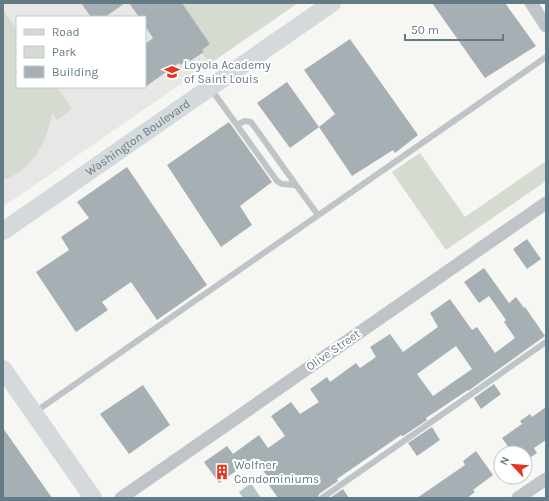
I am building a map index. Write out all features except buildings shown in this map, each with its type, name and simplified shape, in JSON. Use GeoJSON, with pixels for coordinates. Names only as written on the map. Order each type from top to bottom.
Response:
{"type":"FeatureCollection","features":[{"type":"Feature","properties":{"kind":"main road","name":"Washington Boulevard"},"geometry":{"type":"LineString","coordinates":[[3,232],[332,3]]}},
{"type":"Feature","properties":{"kind":"main road"},"geometry":{"type":"LineString","coordinates":[[3,369],[93,498]]}},
{"type":"Feature","properties":{"kind":"street"},"geometry":{"type":"LineString","coordinates":[[531,3],[546,26]]}},
{"type":"Feature","properties":{"kind":"street","name":"Olive Street"},"geometry":{"type":"LineString","coordinates":[[121,498],[546,203]]}},
{"type":"Feature","properties":{"kind":"street"},"geometry":{"type":"LineString","coordinates":[[518,498],[546,479]]}},
{"type":"Feature","properties":{"kind":"lane"},"geometry":{"type":"LineString","coordinates":[[34,413],[546,57]]}},
{"type":"Feature","properties":{"kind":"lane"},"geometry":{"type":"LineString","coordinates":[[210,88],[277,181],[282,184],[296,185]]}},
{"type":"Feature","properties":{"kind":"lane"},"geometry":{"type":"LineString","coordinates":[[237,125],[245,121],[250,122],[318,215]]}},
{"type":"Feature","properties":{"kind":"lane"},"geometry":{"type":"LineString","coordinates":[[322,498],[546,342]]}},
{"type":"Feature","properties":{"kind":"shaded area"},"geometry":{"type":"Polygon","coordinates":[[[3,3],[298,3],[3,207],[3,3]]]}},
{"type":"Feature","properties":{"kind":"shaded area"},"geometry":{"type":"Polygon","coordinates":[[[251,483],[261,498],[243,498],[239,492],[251,483]]]}},
{"type":"Feature","properties":{"kind":"green space"},"geometry":{"type":"Polygon","coordinates":[[[182,3],[298,3],[212,62],[210,60],[208,61],[202,53],[204,52],[202,50],[210,44],[182,3]]]}},
{"type":"Feature","properties":{"kind":"green space"},"geometry":{"type":"Polygon","coordinates":[[[3,10],[16,29],[16,88],[58,88],[72,109],[57,120],[52,113],[50,124],[37,154],[23,169],[3,180],[3,10]]]}},
{"type":"Feature","properties":{"kind":"green space"},"geometry":{"type":"Polygon","coordinates":[[[420,153],[465,217],[546,161],[546,181],[446,250],[392,172],[420,153]]]}},
{"type":"Feature","properties":{"kind":"place","name":"Loyola Academy of Saint Louis"},"geometry":{"type":"Point","coordinates":[172,72]}},
{"type":"Feature","properties":{"kind":"place","name":"Wolfner Condominiums"},"geometry":{"type":"Point","coordinates":[222,472]}}]}
